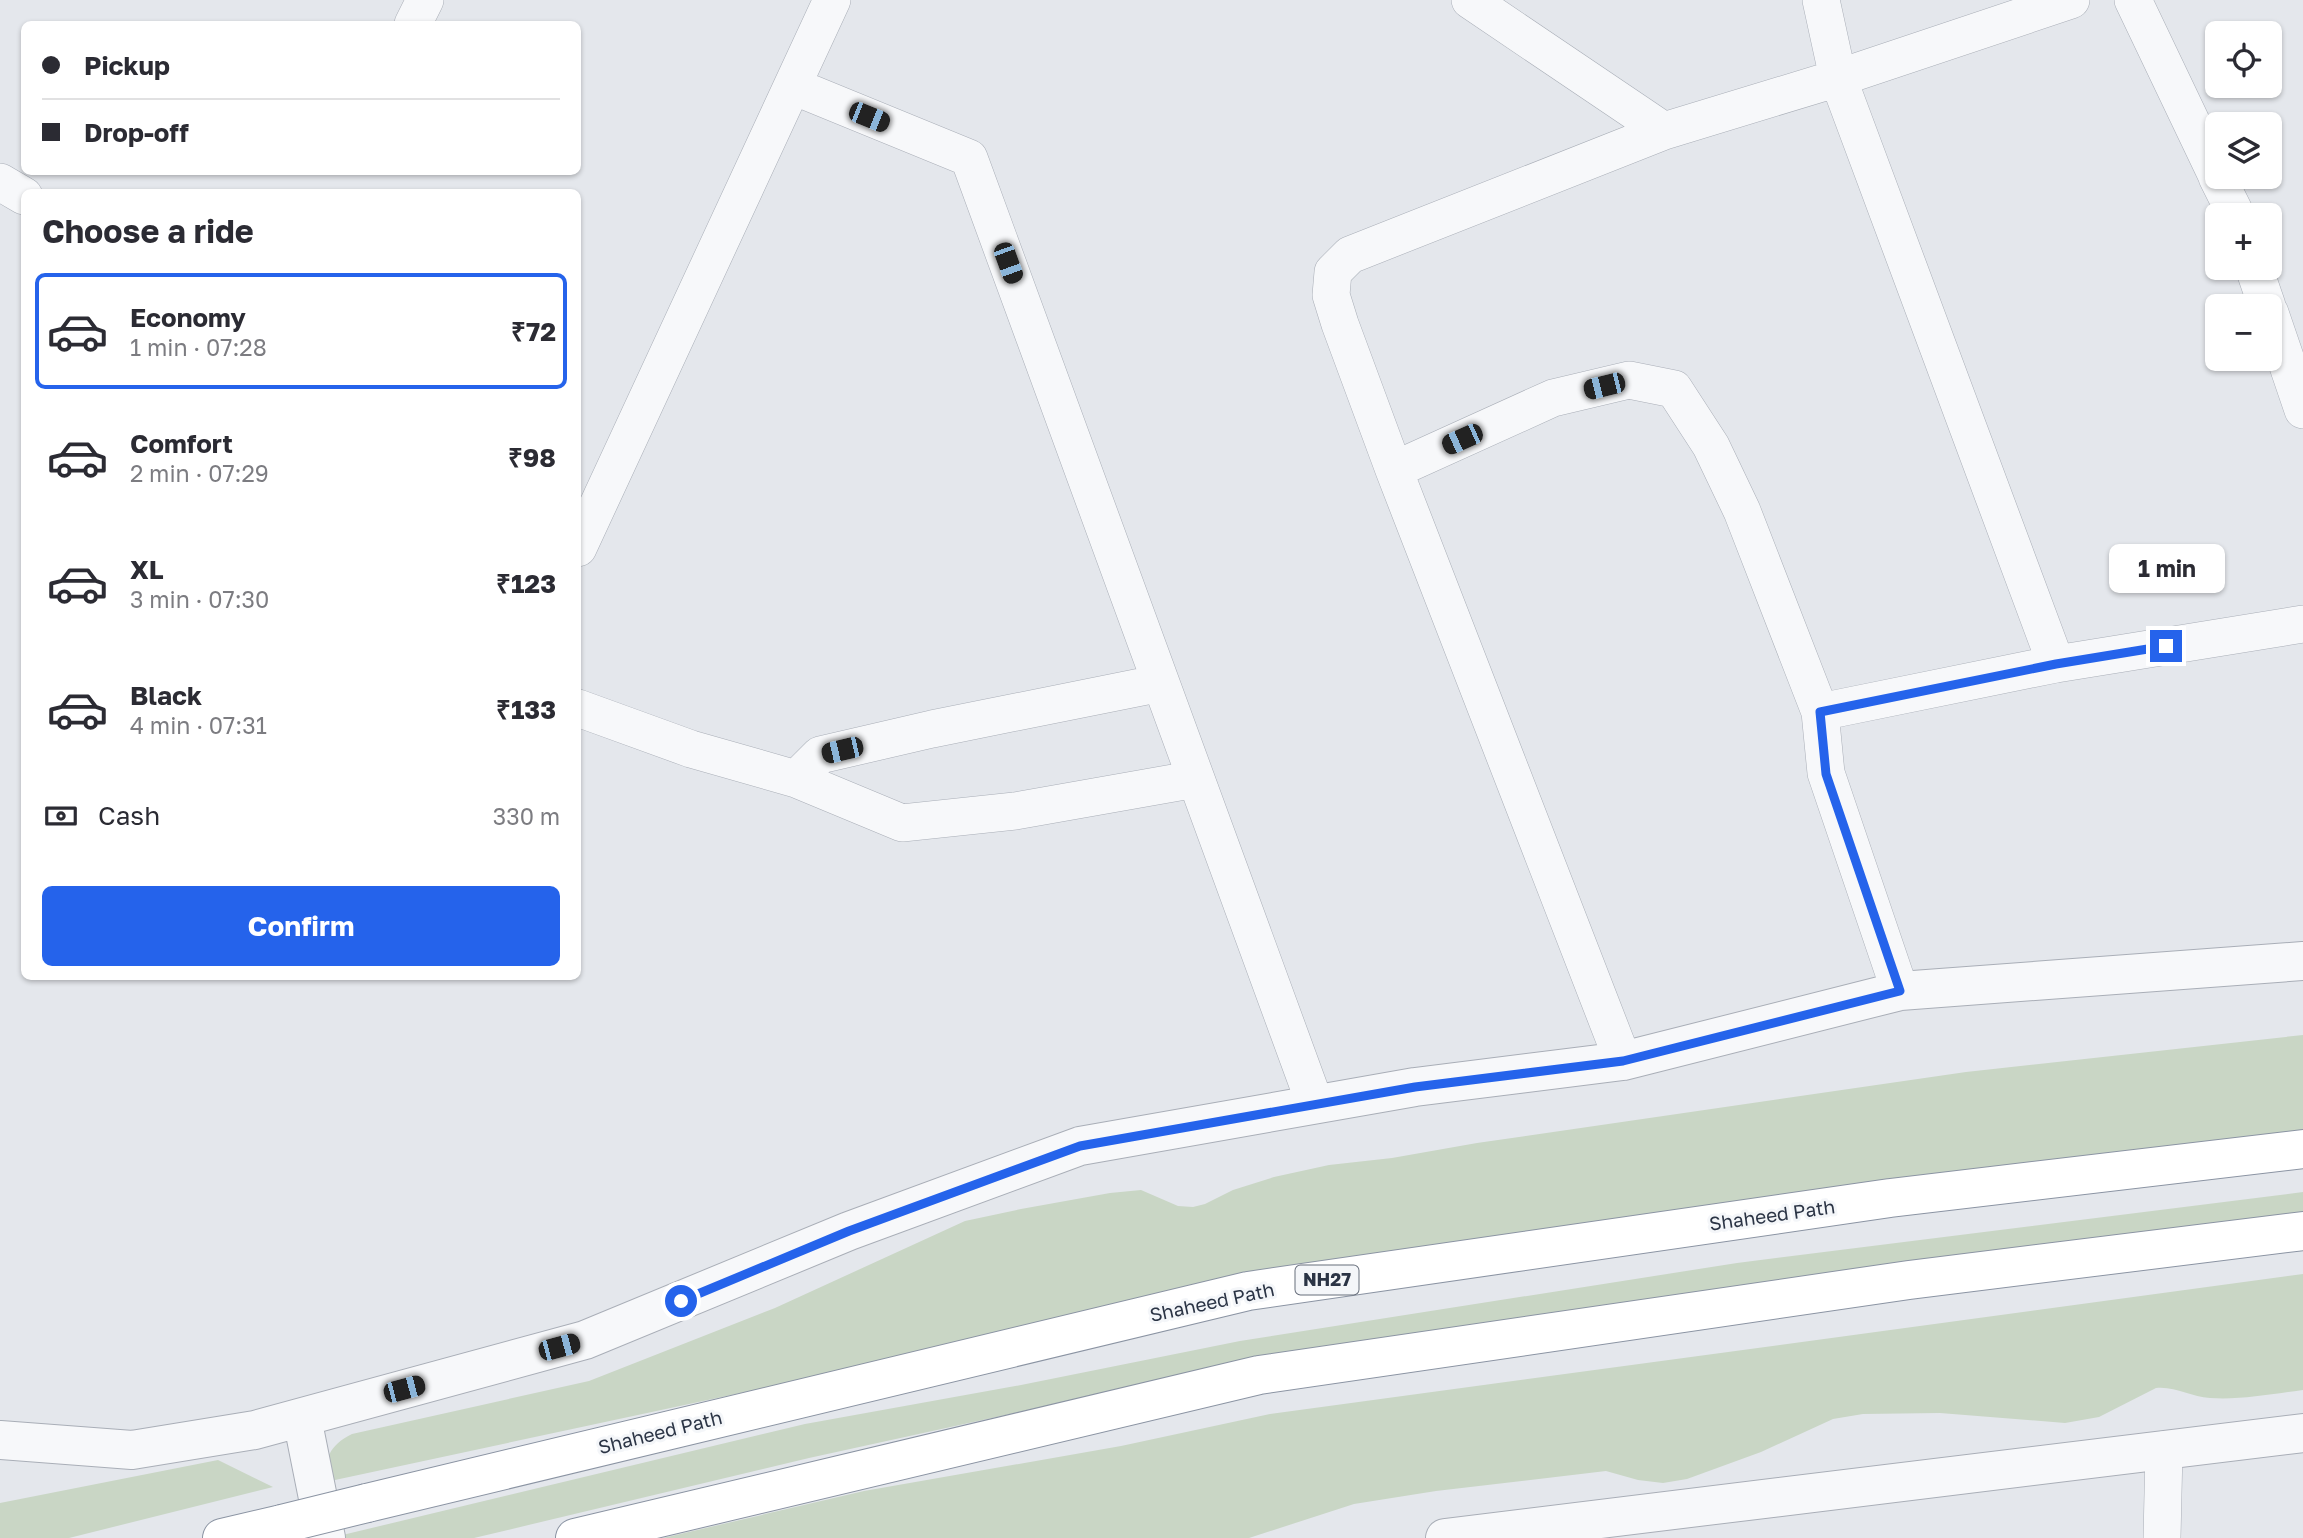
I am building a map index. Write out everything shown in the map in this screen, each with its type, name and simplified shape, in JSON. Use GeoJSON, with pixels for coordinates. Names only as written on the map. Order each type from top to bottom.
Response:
{"type":"FeatureCollection","features":[{"type":"Feature","properties":{"kind":"highway","name":"Shaheed Path"},"geometry":{"type":"LineString","coordinates":[[222,1538],[1248,1291],[1890,1198],[2303,1149]]}},
{"type":"Feature","properties":{"kind":"highway"},"geometry":{"type":"LineString","coordinates":[[575,1538],[1259,1374],[1909,1280],[2303,1231]]}},
{"type":"Feature","properties":{"kind":"street"},"geometry":{"type":"LineString","coordinates":[[414,21],[425,0]]}},
{"type":"Feature","properties":{"kind":"street"},"geometry":{"type":"LineString","coordinates":[[582,526],[832,0]]}},
{"type":"Feature","properties":{"kind":"street"},"geometry":{"type":"LineString","coordinates":[[1470,0],[1664,131]]}},
{"type":"Feature","properties":{"kind":"street"},"geometry":{"type":"LineString","coordinates":[[1821,0],[1838,78],[2056,664]]}},
{"type":"Feature","properties":{"kind":"street"},"geometry":{"type":"LineString","coordinates":[[1623,1061],[1394,470],[1331,295],[1333,272],[1350,256],[1664,131],[1838,78],[2071,0]]}},
{"type":"Feature","properties":{"kind":"street"},"geometry":{"type":"LineString","coordinates":[[2133,0],[2205,152]]}},
{"type":"Feature","properties":{"kind":"street"},"geometry":{"type":"LineString","coordinates":[[793,86],[970,158],[1315,1104]]}},
{"type":"Feature","properties":{"kind":"street"},"geometry":{"type":"LineString","coordinates":[[0,182],[21,194]]}},
{"type":"Feature","properties":{"kind":"street"},"geometry":{"type":"LineString","coordinates":[[2282,348],[2303,410]]}},
{"type":"Feature","properties":{"kind":"street"},"geometry":{"type":"LineString","coordinates":[[1394,470],[1553,398],[1629,380],[1674,389],[1711,446],[1742,511],[1820,712],[1826,774],[1900,991]]}},
{"type":"Feature","properties":{"kind":"street"},"geometry":{"type":"LineString","coordinates":[[1820,712],[2056,664],[2303,624]]}},
{"type":"Feature","properties":{"kind":"street"},"geometry":{"type":"LineString","coordinates":[[796,779],[820,755],[932,729],[1161,683]]}},
{"type":"Feature","properties":{"kind":"street"},"geometry":{"type":"LineString","coordinates":[[581,709],[691,749],[796,779],[902,823],[1015,811],[1196,779]]}},
{"type":"Feature","properties":{"kind":"street"},"geometry":{"type":"LineString","coordinates":[[0,1440],[132,1450],[255,1430],[302,1418],[585,1340],[849,1231],[1080,1146],[1415,1087],[1623,1061],[1900,991],[2303,961]]}},
{"type":"Feature","properties":{"kind":"street"},"geometry":{"type":"LineString","coordinates":[[302,1418],[326,1538]]}},
{"type":"Feature","properties":{"kind":"street"},"geometry":{"type":"LineString","coordinates":[[1445,1538],[1532,1533],[2303,1433]]}},
{"type":"Feature","properties":{"kind":"street"},"geometry":{"type":"LineString","coordinates":[[2162,1538],[2164,1450]]}},
{"type":"Feature","properties":{"kind":"green space"},"geometry":{"type":"Polygon","coordinates":[[[2303,1035],[2303,1142],[1169,1301],[321,1483],[333,1448],[352,1434],[589,1381],[775,1308],[965,1221],[1110,1193],[1141,1190],[1178,1206],[1193,1207],[1274,1177],[1329,1165],[1392,1158],[1477,1143],[1966,1072],[2303,1035]]]}},
{"type":"Feature","properties":{"kind":"green space"},"geometry":{"type":"Polygon","coordinates":[[[2303,1192],[2303,1220],[1033,1409],[809,1458],[474,1538],[330,1538],[805,1424],[1021,1385],[1240,1341],[1737,1263],[2303,1192]]]}},
{"type":"Feature","properties":{"kind":"green space"},"geometry":{"type":"Polygon","coordinates":[[[2303,1274],[2303,1390],[2222,1398],[2156,1388],[2099,1417],[2065,1423],[1940,1413],[1863,1414],[1833,1419],[1761,1452],[1687,1479],[1663,1483],[1638,1480],[1606,1471],[1436,1491],[1354,1504],[1249,1538],[663,1538],[864,1491],[1121,1446],[1270,1414],[2303,1274]]]}},
{"type":"Feature","properties":{"kind":"green space"},"geometry":{"type":"Polygon","coordinates":[[[218,1460],[273,1487],[69,1538],[0,1538],[0,1503],[218,1460]]]}},
{"type":"Feature","properties":{"kind":"route"},"geometry":{"type":"LineString","coordinates":[[681,1301],[849,1231],[1080,1146],[1415,1087],[1623,1061],[1900,991],[1826,774],[1820,712],[2056,664],[2166,646]]}}]}
